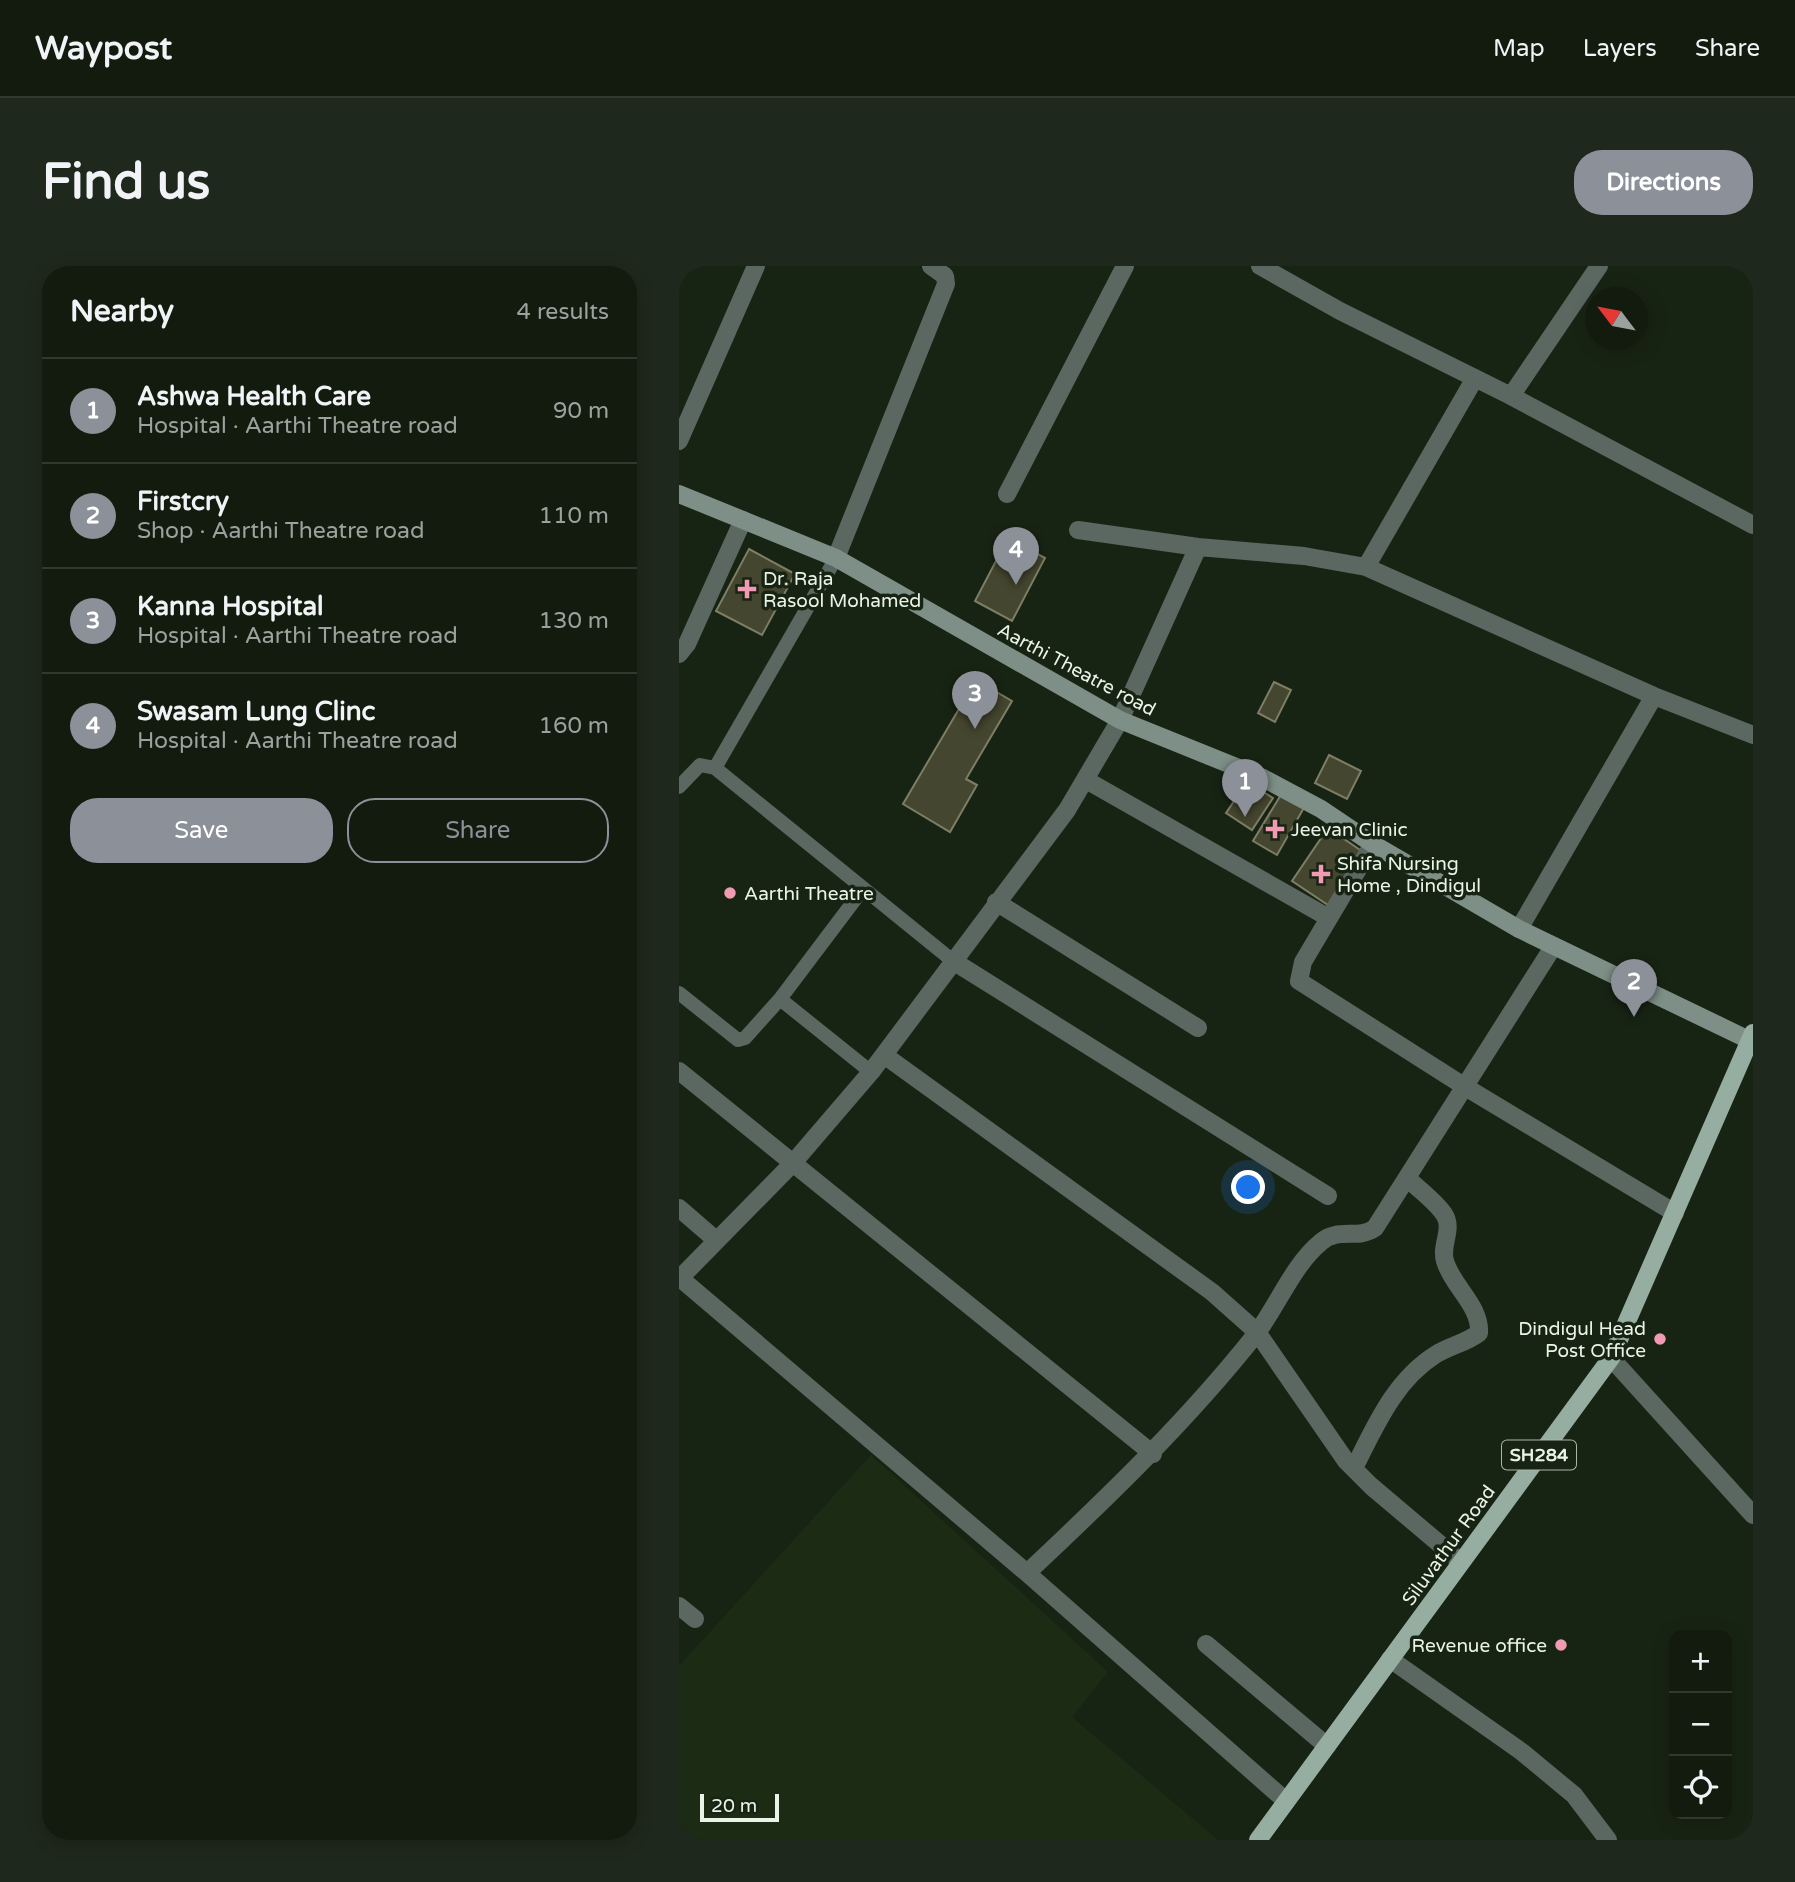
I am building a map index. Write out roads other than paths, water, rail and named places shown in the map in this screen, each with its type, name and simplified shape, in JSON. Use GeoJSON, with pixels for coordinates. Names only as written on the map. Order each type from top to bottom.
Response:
{"type":"FeatureCollection","features":[{"type":"Feature","properties":{"kind":"main road","name":"Aarthi Theatre road"},"geometry":{"type":"LineString","coordinates":[[679,494],[836,558],[1120,720],[1261,777],[1321,809],[1373,844],[1553,947],[1751,1036]]}},
{"type":"Feature","properties":{"kind":"main road","name":"Siluvathur Road"},"geometry":{"type":"LineString","coordinates":[[1258,1840],[1611,1358],[1675,1213],[1748,1062],[1751,1036]]}},
{"type":"Feature","properties":{"kind":"street"},"geometry":{"type":"LineString","coordinates":[[679,441],[757,266]]}},
{"type":"Feature","properties":{"kind":"street"},"geometry":{"type":"LineString","coordinates":[[836,558],[946,284],[945,276],[931,266]]}},
{"type":"Feature","properties":{"kind":"street"},"geometry":{"type":"LineString","coordinates":[[1007,494],[1125,266]]}},
{"type":"Feature","properties":{"kind":"street"},"geometry":{"type":"LineString","coordinates":[[1260,266],[1340,312],[1511,396],[1753,525]]}},
{"type":"Feature","properties":{"kind":"street"},"geometry":{"type":"LineString","coordinates":[[1511,396],[1599,266]]}},
{"type":"Feature","properties":{"kind":"street"},"geometry":{"type":"LineString","coordinates":[[1366,567],[1475,379]]}},
{"type":"Feature","properties":{"kind":"street"},"geometry":{"type":"LineString","coordinates":[[679,654],[687,644],[743,520]]}},
{"type":"Feature","properties":{"kind":"street"},"geometry":{"type":"LineString","coordinates":[[1078,530],[1198,547],[1304,556],[1366,567],[1654,696],[1753,735]]}},
{"type":"Feature","properties":{"kind":"street"},"geometry":{"type":"LineString","coordinates":[[1198,547],[1120,720],[1067,810],[871,1072],[793,1163],[679,1278],[1027,1573],[1286,1801]]}},
{"type":"Feature","properties":{"kind":"street"},"geometry":{"type":"LineString","coordinates":[[1519,929],[1654,696]]}},
{"type":"Feature","properties":{"kind":"street"},"geometry":{"type":"LineString","coordinates":[[1086,780],[1329,918]]}},
{"type":"Feature","properties":{"kind":"street"},"geometry":{"type":"LineString","coordinates":[[1373,844],[1303,962],[1299,981],[1467,1088],[1675,1213]]}},
{"type":"Feature","properties":{"kind":"street"},"geometry":{"type":"LineString","coordinates":[[996,902],[1198,1028]]}},
{"type":"Feature","properties":{"kind":"street"},"geometry":{"type":"LineString","coordinates":[[1027,1573],[1153,1454],[1257,1332],[1313,1249],[1337,1233],[1369,1233],[1381,1221],[1467,1088],[1553,947]]}},
{"type":"Feature","properties":{"kind":"street"},"geometry":{"type":"LineString","coordinates":[[953,961],[1328,1196]]}},
{"type":"Feature","properties":{"kind":"street"},"geometry":{"type":"LineString","coordinates":[[884,1055],[1212,1293],[1257,1332],[1354,1468],[1461,1562]]}},
{"type":"Feature","properties":{"kind":"street"},"geometry":{"type":"LineString","coordinates":[[679,1071],[1153,1454]]}},
{"type":"Feature","properties":{"kind":"street"},"geometry":{"type":"LineString","coordinates":[[1354,1468],[1384,1410],[1409,1374],[1437,1354],[1479,1333],[1480,1321],[1446,1266],[1443,1254],[1448,1224],[1444,1214],[1409,1180]]}},
{"type":"Feature","properties":{"kind":"street"},"geometry":{"type":"LineString","coordinates":[[679,1208],[716,1240]]}},
{"type":"Feature","properties":{"kind":"street"},"geometry":{"type":"LineString","coordinates":[[1611,1358],[1753,1515]]}},
{"type":"Feature","properties":{"kind":"street"},"geometry":{"type":"LineString","coordinates":[[679,1606],[695,1619]]}},
{"type":"Feature","properties":{"kind":"street"},"geometry":{"type":"LineString","coordinates":[[1206,1644],[1327,1746]]}},
{"type":"Feature","properties":{"kind":"street"},"geometry":{"type":"LineString","coordinates":[[1391,1658],[1522,1752],[1563,1786],[1608,1840]]}},
{"type":"Feature","properties":{"kind":"lane"},"geometry":{"type":"LineString","coordinates":[[715,768],[836,558]]}},
{"type":"Feature","properties":{"kind":"lane"},"geometry":{"type":"LineString","coordinates":[[679,787],[700,765],[715,768],[953,961]]}},
{"type":"Feature","properties":{"kind":"lane"},"geometry":{"type":"LineString","coordinates":[[679,993],[738,1040],[745,1038],[780,999],[863,889]]}},
{"type":"Feature","properties":{"kind":"lane"},"geometry":{"type":"LineString","coordinates":[[780,999],[871,1072]]}},
{"type":"Feature","properties":{"kind":"place","name":"Swasam Lung Clinc"},"geometry":{"type":"Point","coordinates":[1016,585]}},
{"type":"Feature","properties":{"kind":"place","name":"Dr. Raja Rasool Mohamed"},"geometry":{"type":"Point","coordinates":[747,589]}},
{"type":"Feature","properties":{"kind":"place","name":"Kanna Hospital"},"geometry":{"type":"Point","coordinates":[975,729]}},
{"type":"Feature","properties":{"kind":"place","name":"Ashwa Health Care"},"geometry":{"type":"Point","coordinates":[1245,817]}},
{"type":"Feature","properties":{"kind":"place","name":"Jeevan Clinic"},"geometry":{"type":"Point","coordinates":[1275,829]}},
{"type":"Feature","properties":{"kind":"place","name":"Shifa Nursing Home , Dindigul"},"geometry":{"type":"Point","coordinates":[1321,874]}},
{"type":"Feature","properties":{"kind":"place","name":"Aarthi Theatre"},"geometry":{"type":"Point","coordinates":[730,893]}},
{"type":"Feature","properties":{"kind":"place","name":"Firstcry"},"geometry":{"type":"Point","coordinates":[1634,1017]}},
{"type":"Feature","properties":{"kind":"place","name":"Dindigul Head Post Office"},"geometry":{"type":"Point","coordinates":[1660,1339]}},
{"type":"Feature","properties":{"kind":"place","name":"Revenue office"},"geometry":{"type":"Point","coordinates":[1561,1645]}}]}
